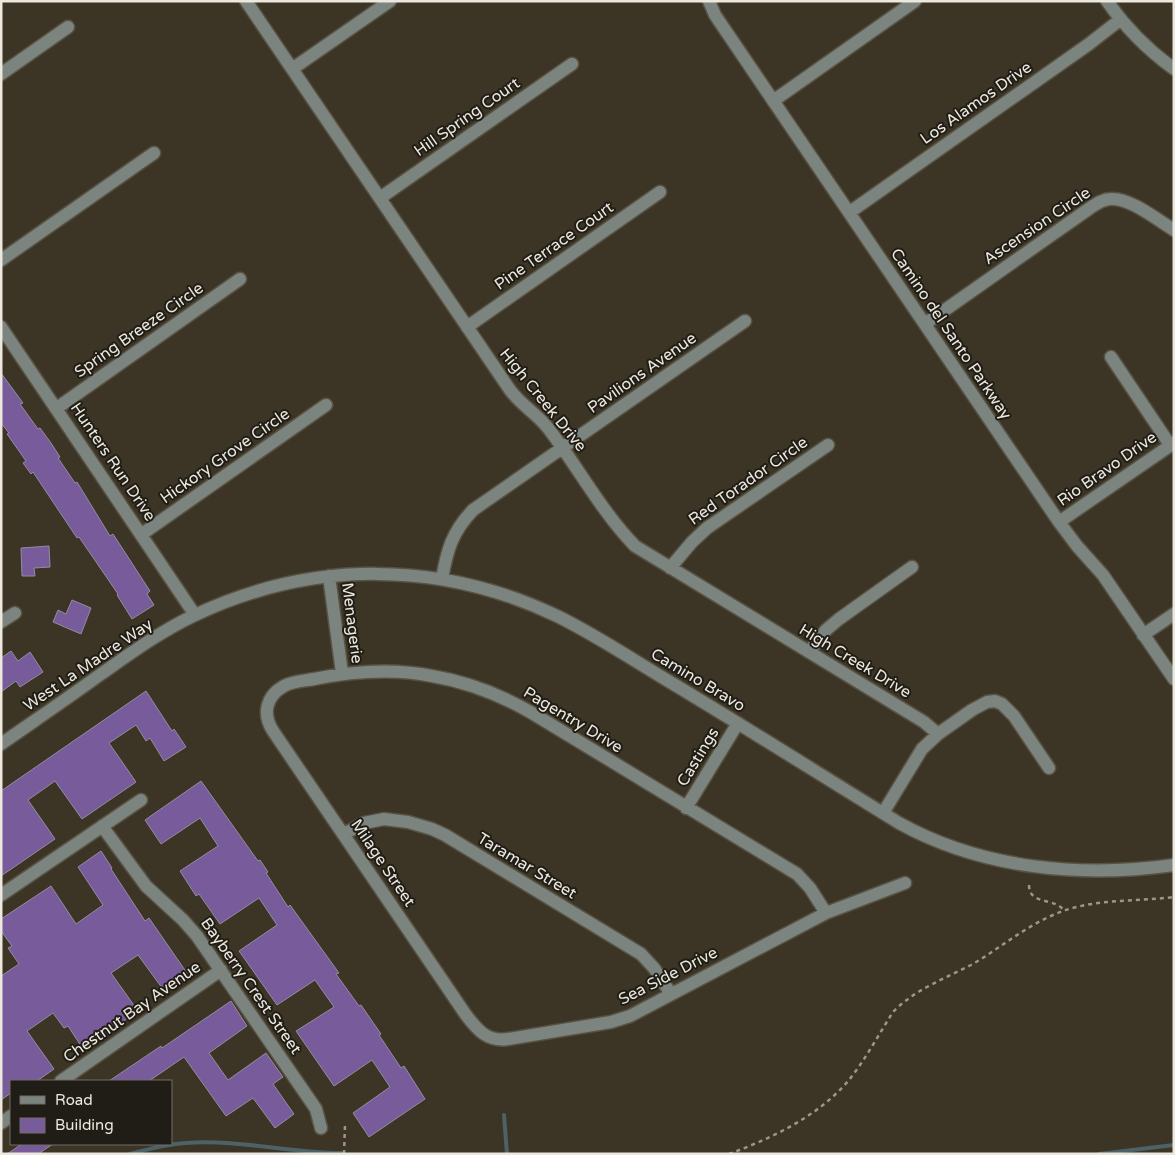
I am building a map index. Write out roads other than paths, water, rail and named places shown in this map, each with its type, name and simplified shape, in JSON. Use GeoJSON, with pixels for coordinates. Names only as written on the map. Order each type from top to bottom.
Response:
{"type":"FeatureCollection","features":[{"type":"Feature","properties":{"kind":"street","name":"High Creek Drive"},"geometry":{"type":"LineString","coordinates":[[246,1],[510,390],[522,404],[542,421],[619,530],[635,546],[924,722],[938,734]]}},
{"type":"Feature","properties":{"kind":"street"},"geometry":{"type":"LineString","coordinates":[[292,69],[390,1]]}},
{"type":"Feature","properties":{"kind":"street","name":"Camino del Santo Parkway"},"geometry":{"type":"LineString","coordinates":[[709,1],[715,15],[1059,522],[1102,575],[1174,680]]}},
{"type":"Feature","properties":{"kind":"street"},"geometry":{"type":"LineString","coordinates":[[773,101],[915,1]]}},
{"type":"Feature","properties":{"kind":"street"},"geometry":{"type":"LineString","coordinates":[[1107,1],[1121,20],[1161,60],[1174,69]]}},
{"type":"Feature","properties":{"kind":"street","name":"Los Alamos Drive"},"geometry":{"type":"LineString","coordinates":[[850,212],[1121,20]]}},
{"type":"Feature","properties":{"kind":"street"},"geometry":{"type":"LineString","coordinates":[[1,74],[68,27]]}},
{"type":"Feature","properties":{"kind":"street","name":"Hill Spring Court"},"geometry":{"type":"LineString","coordinates":[[380,198],[572,64]]}},
{"type":"Feature","properties":{"kind":"street"},"geometry":{"type":"LineString","coordinates":[[1,260],[154,153]]}},
{"type":"Feature","properties":{"kind":"street","name":"Pine Terrace Court"},"geometry":{"type":"LineString","coordinates":[[467,327],[660,192]]}},
{"type":"Feature","properties":{"kind":"street","name":"Ascension Circle"},"geometry":{"type":"LineString","coordinates":[[925,324],[1103,200],[1118,199],[1125,201],[1174,230]]}},
{"type":"Feature","properties":{"kind":"street","name":"Spring Breeze Circle"},"geometry":{"type":"LineString","coordinates":[[56,408],[240,279]]}},
{"type":"Feature","properties":{"kind":"street","name":"Pavilions Avenue"},"geometry":{"type":"LineString","coordinates":[[442,579],[449,546],[459,526],[482,503],[745,321]]}},
{"type":"Feature","properties":{"kind":"street","name":"Hunters Run Drive"},"geometry":{"type":"LineString","coordinates":[[1,327],[195,615]]}},
{"type":"Feature","properties":{"kind":"street"},"geometry":{"type":"LineString","coordinates":[[1111,357],[1172,444]]}},
{"type":"Feature","properties":{"kind":"street","name":"Hickory Grove Circle"},"geometry":{"type":"LineString","coordinates":[[142,534],[326,405]]}},
{"type":"Feature","properties":{"kind":"street","name":"Rio Bravo Drive"},"geometry":{"type":"LineString","coordinates":[[1059,522],[1172,444]]}},
{"type":"Feature","properties":{"kind":"street","name":"Red Torador Circle"},"geometry":{"type":"LineString","coordinates":[[670,568],[692,542],[707,528],[828,445]]}},
{"type":"Feature","properties":{"kind":"street"},"geometry":{"type":"LineString","coordinates":[[808,652],[826,630],[839,618],[912,567]]}},
{"type":"Feature","properties":{"kind":"street","name":"Camino Bravo"},"geometry":{"type":"LineString","coordinates":[[195,615],[231,600],[269,588],[329,576],[385,574],[442,579],[480,587],[558,616],[601,640],[910,829],[945,845],[1018,864],[1042,868],[1084,871],[1142,869],[1174,865]]}},
{"type":"Feature","properties":{"kind":"street","name":"Menagerie"},"geometry":{"type":"LineString","coordinates":[[329,576],[342,673]]}},
{"type":"Feature","properties":{"kind":"street"},"geometry":{"type":"LineString","coordinates":[[1,622],[15,612]]}},
{"type":"Feature","properties":{"kind":"street"},"geometry":{"type":"LineString","coordinates":[[1143,635],[1174,614]]}},
{"type":"Feature","properties":{"kind":"street","name":"West La Madre Way"},"geometry":{"type":"LineString","coordinates":[[1,744],[163,632],[195,615]]}},
{"type":"Feature","properties":{"kind":"street","name":"Pagentry Drive"},"geometry":{"type":"LineString","coordinates":[[268,703],[272,696],[284,686],[342,673],[386,671],[417,674],[452,680],[486,691],[527,710],[797,874],[810,888],[826,913]]}},
{"type":"Feature","properties":{"kind":"street"},"geometry":{"type":"LineString","coordinates":[[883,813],[922,749],[938,734],[972,710],[987,702],[995,701],[1002,704],[1014,716],[1049,768]]}},
{"type":"Feature","properties":{"kind":"street","name":"Milage Street"},"geometry":{"type":"LineString","coordinates":[[268,703],[266,710],[269,724],[466,1015],[486,1036]]}},
{"type":"Feature","properties":{"kind":"street","name":"Castings"},"geometry":{"type":"LineString","coordinates":[[686,808],[738,723]]}},
{"type":"Feature","properties":{"kind":"street"},"geometry":{"type":"LineString","coordinates":[[1,895],[141,800]]}},
{"type":"Feature","properties":{"kind":"street","name":"Taramar Street"},"geometry":{"type":"LineString","coordinates":[[344,834],[364,823],[390,820],[420,825],[445,835],[641,954],[654,968],[671,994]]}},
{"type":"Feature","properties":{"kind":"street","name":"Bayberry Crest Street"},"geometry":{"type":"LineString","coordinates":[[102,826],[146,886],[183,920],[197,936],[316,1109],[321,1128]]}},
{"type":"Feature","properties":{"kind":"street","name":"Sea Side Drive"},"geometry":{"type":"LineString","coordinates":[[486,1036],[491,1039],[502,1040],[611,1022],[630,1016],[826,913],[905,883]]}},
{"type":"Feature","properties":{"kind":"street","name":"Chestnut Bay Avenue"},"geometry":{"type":"LineString","coordinates":[[62,1080],[221,970]]}},
{"type":"Feature","properties":{"kind":"waterway"},"geometry":{"type":"LineString","coordinates":[[504,1115],[507,1154]]}},
{"type":"Feature","properties":{"kind":"waterway"},"geometry":{"type":"LineString","coordinates":[[172,1144],[206,1142],[244,1144],[303,1151],[342,1153]]}},
{"type":"Feature","properties":{"kind":"waterway"},"geometry":{"type":"LineString","coordinates":[[130,1154],[168,1145]]}},
{"type":"Feature","properties":{"kind":"waterway"},"geometry":{"type":"LineString","coordinates":[[1099,1154],[1174,1145]]}}]}
